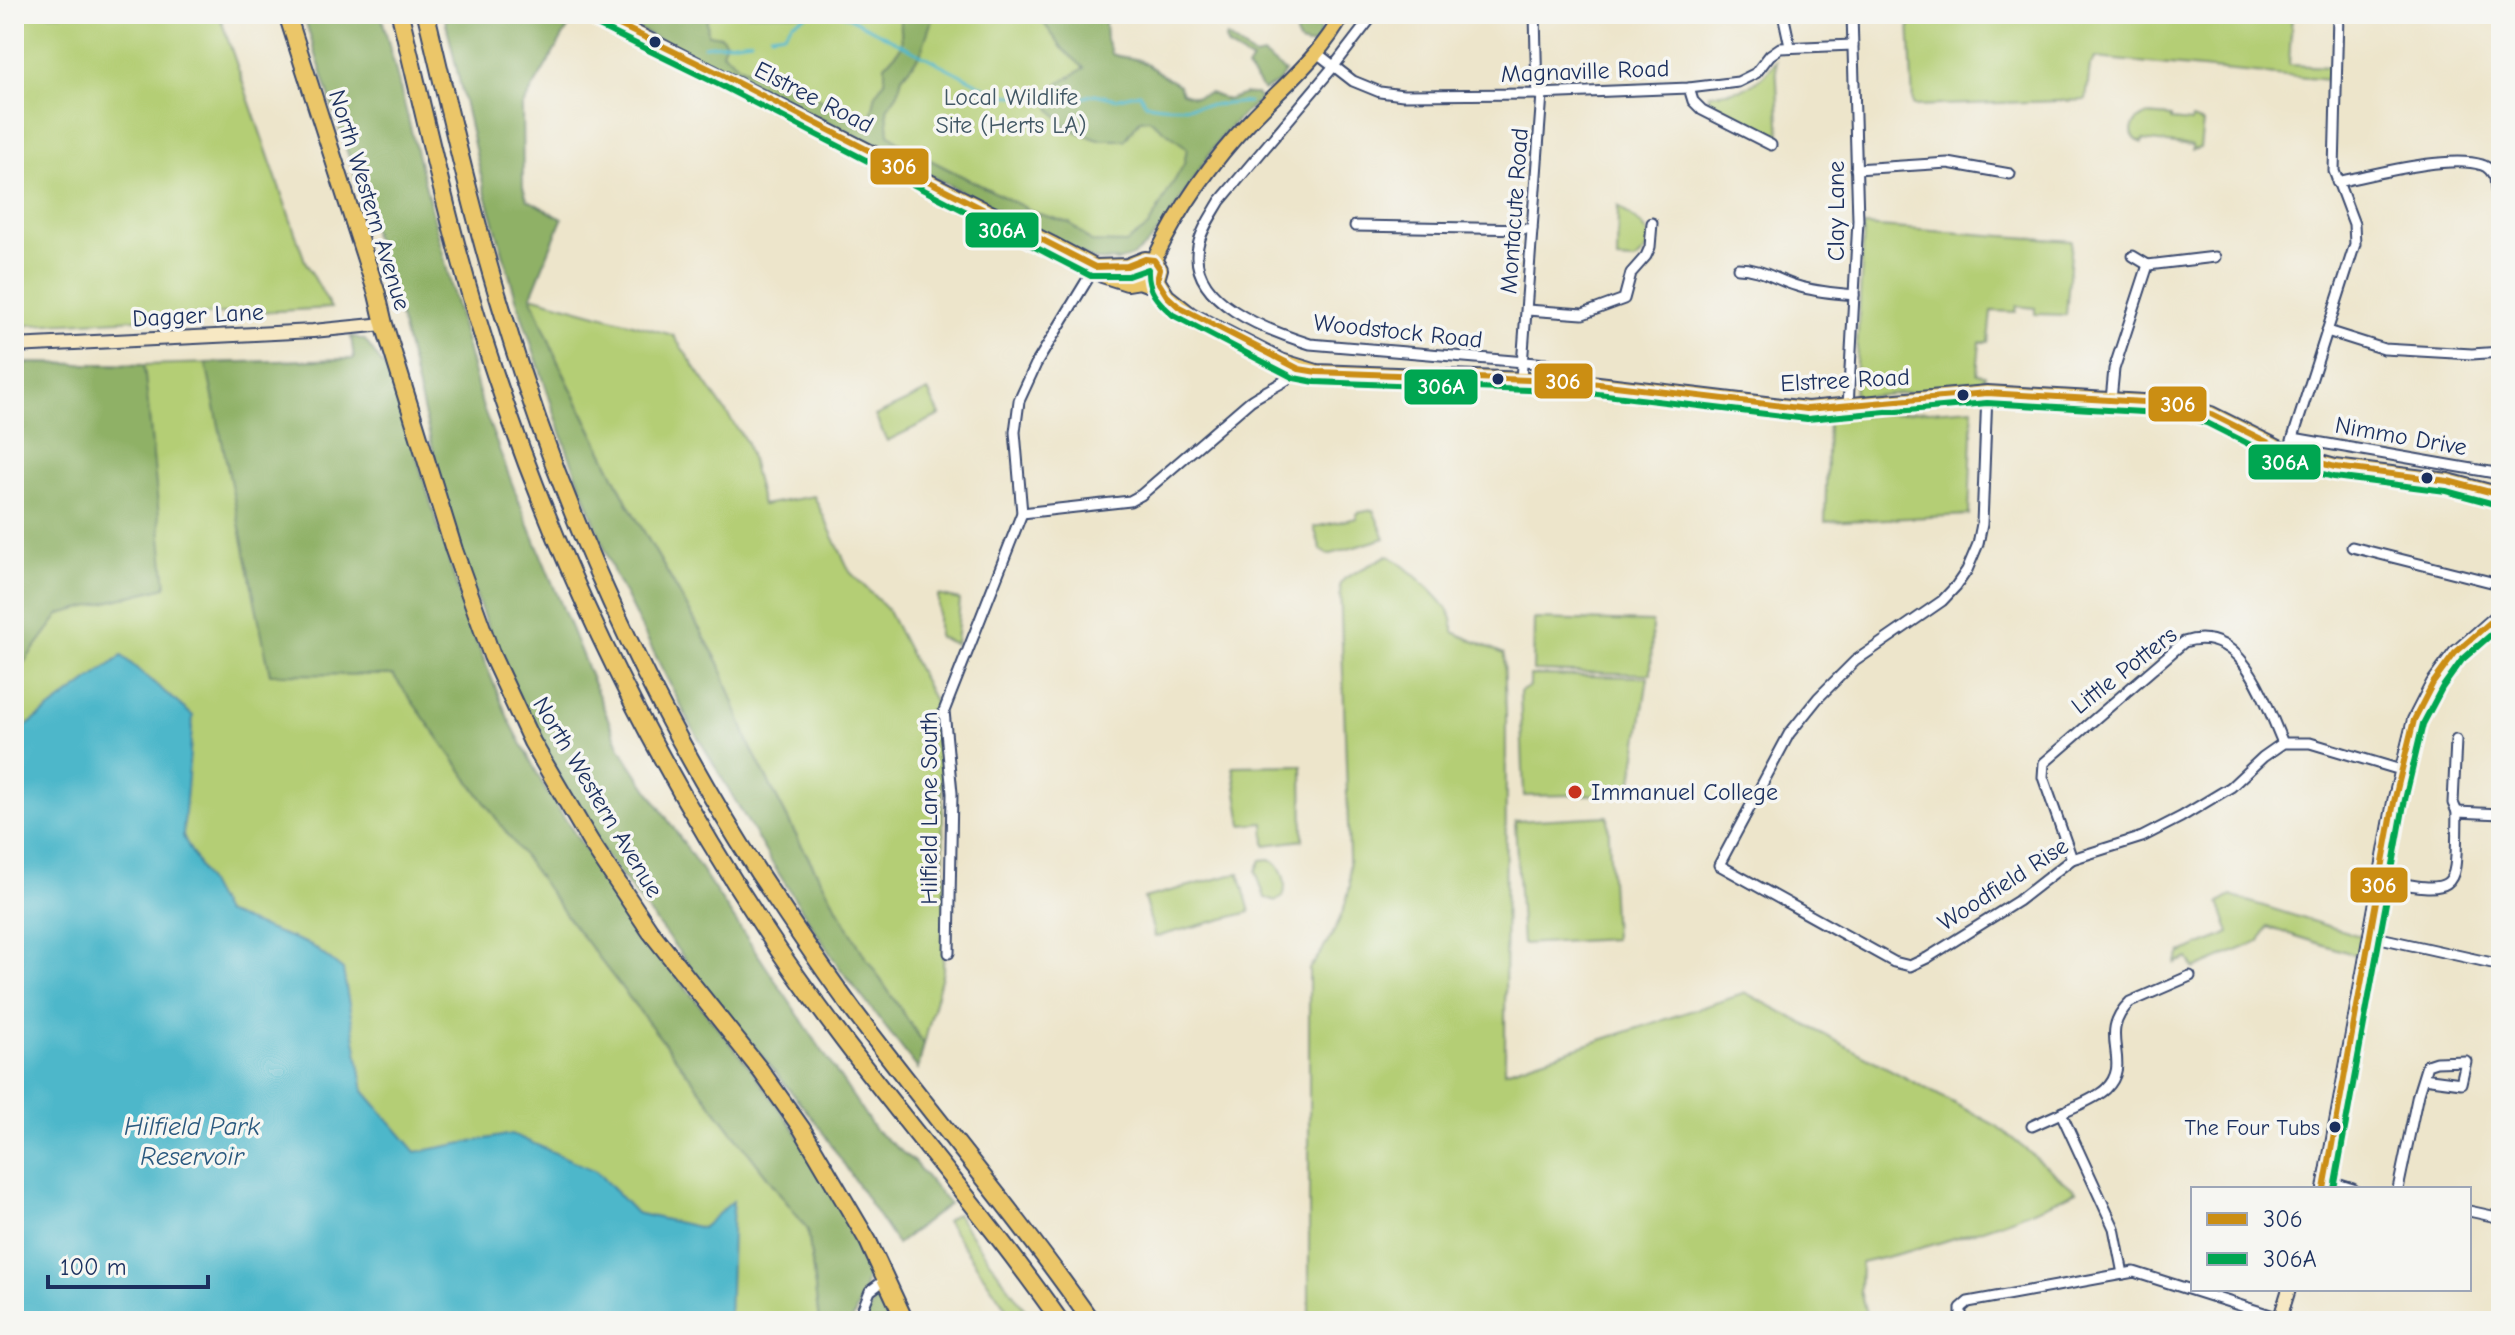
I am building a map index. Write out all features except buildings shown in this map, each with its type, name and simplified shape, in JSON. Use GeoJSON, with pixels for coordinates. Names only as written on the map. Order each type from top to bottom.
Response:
{"type":"FeatureCollection","features":[{"type":"Feature","properties":{"kind":"highway","name":"North Western Avenue"},"geometry":{"type":"LineString","coordinates":[[287,14],[473,603],[492,656],[532,742],[590,841],[650,931],[761,1071],[802,1129],[842,1194],[905,1321]]}},
{"type":"Feature","properties":{"kind":"highway"},"geometry":{"type":"LineString","coordinates":[[400,14],[462,267],[494,373],[554,533],[630,699],[710,843],[798,978],[1060,1321]]}},
{"type":"Feature","properties":{"kind":"highway"},"geometry":{"type":"LineString","coordinates":[[426,14],[487,259],[518,363],[576,521],[646,674],[725,818],[819,963],[1032,1239],[1091,1321]]}},
{"type":"Feature","properties":{"kind":"main road","name":"Elstree Road"},"geometry":{"type":"LineString","coordinates":[[597,14],[1095,267],[1102,275],[1127,283],[1139,281],[1147,284],[1157,280],[1167,296],[1191,315],[1299,369],[1345,375],[1582,382],[1780,407],[1848,407],[1987,393],[2178,404],[2211,414],[2288,453],[2335,467],[2433,479],[2499,494]]}},
{"type":"Feature","properties":{"kind":"main road"},"geometry":{"type":"LineString","coordinates":[[1154,260],[1173,222],[1205,177],[1251,120],[1302,71],[1343,14]]}},
{"type":"Feature","properties":{"kind":"main road"},"geometry":{"type":"LineString","coordinates":[[1095,267],[1154,260],[1160,269],[1157,280]]}},
{"type":"Feature","properties":{"kind":"main road"},"geometry":{"type":"LineString","coordinates":[[1137,264],[1135,274],[1139,281]]}},
{"type":"Feature","properties":{"kind":"street","name":"Woodstock Road"},"geometry":{"type":"LineString","coordinates":[[1374,14],[1220,201],[1205,226],[1198,247],[1201,276],[1206,287],[1228,308],[1310,344],[1584,367]]}},
{"type":"Feature","properties":{"kind":"street","name":"Montacute Road"},"geometry":{"type":"LineString","coordinates":[[1521,379],[1540,94],[1535,14]]}},
{"type":"Feature","properties":{"kind":"street"},"geometry":{"type":"LineString","coordinates":[[1783,14],[1790,46],[1853,45]]}},
{"type":"Feature","properties":{"kind":"street","name":"Clay Lane"},"geometry":{"type":"LineString","coordinates":[[1848,407],[1857,252],[1852,14]]}},
{"type":"Feature","properties":{"kind":"street"},"geometry":{"type":"LineString","coordinates":[[2288,453],[2355,244],[2354,224],[2334,171],[2338,14]]}},
{"type":"Feature","properties":{"kind":"street","name":"Magnaville Road"},"geometry":{"type":"LineString","coordinates":[[1317,53],[1353,81],[1380,92],[1403,95],[1540,94],[1689,88],[1738,82],[1748,79],[1774,51],[1790,46]]}},
{"type":"Feature","properties":{"kind":"street"},"geometry":{"type":"LineString","coordinates":[[1689,88],[1693,101],[1702,110],[1771,145]]}},
{"type":"Feature","properties":{"kind":"street"},"geometry":{"type":"LineString","coordinates":[[1856,169],[1948,163],[2010,174]]}},
{"type":"Feature","properties":{"kind":"street"},"geometry":{"type":"LineString","coordinates":[[2337,182],[2430,163],[2480,164],[2495,178],[2501,241]]}},
{"type":"Feature","properties":{"kind":"street"},"geometry":{"type":"LineString","coordinates":[[1527,310],[1583,314],[1624,299],[1631,273],[1650,247],[1652,223]]}},
{"type":"Feature","properties":{"kind":"street"},"geometry":{"type":"LineString","coordinates":[[1355,226],[1532,229]]}},
{"type":"Feature","properties":{"kind":"street"},"geometry":{"type":"LineString","coordinates":[[2133,256],[2148,265],[2215,257]]}},
{"type":"Feature","properties":{"kind":"street"},"geometry":{"type":"LineString","coordinates":[[2111,400],[2114,369],[2148,265]]}},
{"type":"Feature","properties":{"kind":"street","name":"Hilfield Lane South"},"geometry":{"type":"LineString","coordinates":[[949,953],[952,793],[944,711],[1022,513],[1015,432],[1019,401],[1036,364],[1095,267]]}},
{"type":"Feature","properties":{"kind":"street"},"geometry":{"type":"LineString","coordinates":[[1738,268],[1760,269],[1796,286],[1820,292],[1854,295]]}},
{"type":"Feature","properties":{"kind":"street","name":"Dagger Lane"},"geometry":{"type":"LineString","coordinates":[[14,346],[313,331],[384,324]]}},
{"type":"Feature","properties":{"kind":"street"},"geometry":{"type":"LineString","coordinates":[[2327,331],[2384,349],[2472,354],[2501,352]]}},
{"type":"Feature","properties":{"kind":"street"},"geometry":{"type":"LineString","coordinates":[[1022,513],[1130,501],[1141,495],[1250,401],[1295,375],[1299,369]]}},
{"type":"Feature","properties":{"kind":"street","name":"Woodfield Rise"},"geometry":{"type":"LineString","coordinates":[[1987,393],[1982,524],[1967,570],[1942,601],[1855,661],[1818,698],[1789,734],[1719,865],[1894,962],[1910,966],[2005,910],[2072,859],[2142,837],[2181,817],[2231,787],[2283,743]]}},
{"type":"Feature","properties":{"kind":"street","name":"Nimmo Drive"},"geometry":{"type":"LineString","coordinates":[[2293,438],[2501,474],[2499,494]]}},
{"type":"Feature","properties":{"kind":"street"},"geometry":{"type":"LineString","coordinates":[[2352,547],[2501,587]]}},
{"type":"Feature","properties":{"kind":"street"},"geometry":{"type":"LineString","coordinates":[[2325,1185],[2401,770],[2414,720],[2433,683],[2455,653],[2501,613]]}},
{"type":"Feature","properties":{"kind":"street","name":"Little Potters"},"geometry":{"type":"LineString","coordinates":[[2072,859],[2043,777],[2044,763],[2184,642],[2210,638],[2233,650],[2260,691],[2283,743]]}},
{"type":"Feature","properties":{"kind":"street"},"geometry":{"type":"LineString","coordinates":[[2381,880],[2437,888],[2448,884],[2456,871],[2457,812],[2453,803],[2456,740]]}},
{"type":"Feature","properties":{"kind":"street"},"geometry":{"type":"LineString","coordinates":[[2283,743],[2310,743],[2401,770]]}},
{"type":"Feature","properties":{"kind":"street"},"geometry":{"type":"LineString","coordinates":[[2457,812],[2501,814]]}},
{"type":"Feature","properties":{"kind":"street"},"geometry":{"type":"LineString","coordinates":[[2371,936],[2501,965]]}},
{"type":"Feature","properties":{"kind":"street"},"geometry":{"type":"LineString","coordinates":[[2032,1126],[2098,1095],[2113,1079],[2118,1066],[2113,1029],[2124,1008],[2130,1002],[2190,976]]}},
{"type":"Feature","properties":{"kind":"street"},"geometry":{"type":"LineString","coordinates":[[2398,1187],[2423,1078],[2427,1065],[2466,1061],[2461,1083],[2423,1078]]}},
{"type":"Feature","properties":{"kind":"street"},"geometry":{"type":"LineString","coordinates":[[2061,1113],[2114,1228],[2123,1274]]}},
{"type":"Feature","properties":{"kind":"street"},"geometry":{"type":"LineString","coordinates":[[2471,1211],[2501,1218]]}},
{"type":"Feature","properties":{"kind":"street"},"geometry":{"type":"LineString","coordinates":[[1961,1321],[1961,1308],[1968,1302],[2123,1274],[2140,1273],[2191,1290]]}},
{"type":"Feature","properties":{"kind":"street"},"geometry":{"type":"LineString","coordinates":[[858,1321],[870,1291],[886,1279]]}},
{"type":"Feature","properties":{"kind":"street"},"geometry":{"type":"LineString","coordinates":[[2195,1291],[2280,1319],[2288,1291]]}},
{"type":"Feature","properties":{"kind":"green space"},"geometry":{"type":"Polygon","coordinates":[[[14,14],[219,14],[305,261],[331,308],[14,326],[14,14]]]}},
{"type":"Feature","properties":{"kind":"green space"},"geometry":{"type":"Polygon","coordinates":[[[303,14],[381,14],[482,405],[620,748],[875,1130],[914,1162],[949,1204],[897,1244],[818,1125],[699,978],[606,856],[556,773],[521,706],[484,618],[454,534],[401,320],[303,14]]]}},
{"type":"Feature","properties":{"kind":"green space"},"geometry":{"type":"Polygon","coordinates":[[[444,14],[575,16],[522,107],[523,187],[527,199],[562,219],[531,296],[557,360],[628,504],[719,663],[749,744],[799,841],[864,955],[924,1044],[918,1069],[838,966],[772,863],[689,722],[614,573],[566,447],[516,298],[484,188],[444,14]]]}},
{"type":"Feature","properties":{"kind":"green space"},"geometry":{"type":"Polygon","coordinates":[[[608,14],[711,14],[707,21],[708,34],[721,36],[726,42],[722,52],[742,68],[782,81],[864,121],[872,113],[876,93],[885,81],[885,65],[902,46],[900,14],[934,14],[920,55],[902,77],[898,93],[887,109],[889,134],[905,147],[1036,213],[1070,223],[1091,242],[1126,243],[1148,227],[1184,164],[1187,148],[1149,119],[1140,120],[1125,140],[1098,140],[1068,128],[1050,108],[1050,89],[1084,68],[1063,49],[1037,14],[1117,14],[1105,22],[1106,39],[1112,54],[1143,62],[1179,85],[1182,93],[1195,97],[1210,93],[1227,100],[1256,94],[1261,99],[1222,137],[1168,219],[1146,245],[1126,258],[1094,260],[823,120],[608,14]]]}},
{"type":"Feature","properties":{"kind":"green space","name":"Local Wildlife Site (Herts LA)"},"geometry":{"type":"Polygon","coordinates":[[[688,14],[1042,14],[1217,142],[1152,239],[1136,253],[1116,262],[737,79],[688,14]]]}},
{"type":"Feature","properties":{"kind":"green space"},"geometry":{"type":"Polygon","coordinates":[[[2003,14],[2292,14],[2289,65],[2330,67],[2328,80],[2095,58],[2090,66],[2086,100],[1913,106],[1909,20],[2003,14]]]}},
{"type":"Feature","properties":{"kind":"green space"},"geometry":{"type":"Polygon","coordinates":[[[1308,21],[1316,25],[1320,33],[1316,41],[1308,45],[1300,41],[1296,33],[1300,25],[1308,21]]]}},
{"type":"Feature","properties":{"kind":"green space"},"geometry":{"type":"Polygon","coordinates":[[[1227,37],[1255,57],[1263,55],[1285,72],[1278,83],[1264,90],[1247,69],[1252,61],[1228,47],[1227,37]]]}},
{"type":"Feature","properties":{"kind":"green space"},"geometry":{"type":"Polygon","coordinates":[[[1776,61],[1780,144],[1708,108],[1709,94],[1747,87],[1761,78],[1776,61]]]}},
{"type":"Feature","properties":{"kind":"green space"},"geometry":{"type":"Polygon","coordinates":[[[2146,115],[2191,122],[2192,119],[2203,123],[2200,148],[2192,150],[2192,146],[2143,140],[2142,143],[2137,140],[2132,129],[2146,115]]]}},
{"type":"Feature","properties":{"kind":"green space"},"geometry":{"type":"Polygon","coordinates":[[[1618,206],[1646,230],[1649,237],[1649,244],[1635,261],[1617,260],[1618,206]]]}},
{"type":"Feature","properties":{"kind":"green space"},"geometry":{"type":"Polygon","coordinates":[[[1864,226],[2072,241],[2066,315],[2035,314],[2035,308],[2017,306],[2016,312],[1991,311],[1988,342],[1980,342],[1977,374],[1985,375],[1983,385],[1854,398],[1864,226]]]}},
{"type":"Feature","properties":{"kind":"green space"},"geometry":{"type":"Polygon","coordinates":[[[531,296],[673,335],[747,443],[762,505],[814,496],[850,572],[887,609],[936,705],[941,757],[945,901],[943,971],[924,1044],[864,955],[799,841],[749,744],[719,663],[628,504],[557,360],[531,296]]]}},
{"type":"Feature","properties":{"kind":"green space"},"geometry":{"type":"Polygon","coordinates":[[[351,336],[365,340],[387,371],[467,619],[508,718],[547,792],[611,888],[627,920],[749,1066],[795,1130],[861,1245],[867,1275],[852,1321],[819,1321],[808,1230],[568,918],[393,675],[270,674],[206,363],[354,359],[351,336]]]}},
{"type":"Feature","properties":{"kind":"green space"},"geometry":{"type":"Polygon","coordinates":[[[354,359],[568,918],[808,1230],[819,1321],[14,1321],[14,363],[144,365],[354,359]]]}},
{"type":"Feature","properties":{"kind":"green space"},"geometry":{"type":"Polygon","coordinates":[[[14,363],[144,365],[166,587],[60,614],[14,676],[14,363]]]}},
{"type":"Feature","properties":{"kind":"green space"},"geometry":{"type":"Polygon","coordinates":[[[928,391],[940,415],[887,441],[875,416],[928,391]]]}},
{"type":"Feature","properties":{"kind":"green space"},"geometry":{"type":"Polygon","coordinates":[[[1973,408],[1969,515],[1825,522],[1828,418],[1973,408]]]}},
{"type":"Feature","properties":{"kind":"green space"},"geometry":{"type":"Polygon","coordinates":[[[1373,510],[1385,538],[1328,555],[1321,550],[1314,527],[1357,518],[1357,513],[1373,510]]]}},
{"type":"Feature","properties":{"kind":"green space"},"geometry":{"type":"Polygon","coordinates":[[[1388,555],[1434,593],[1452,619],[1453,632],[1504,654],[1505,1071],[1746,993],[1997,1126],[2076,1191],[1971,1233],[1861,1263],[1860,1291],[1868,1321],[1309,1321],[1309,969],[1334,930],[1350,886],[1340,584],[1345,578],[1388,555]]]}},
{"type":"Feature","properties":{"kind":"green space"},"geometry":{"type":"Polygon","coordinates":[[[938,595],[960,600],[956,644],[938,637],[938,595]]]}},
{"type":"Feature","properties":{"kind":"green space"},"geometry":{"type":"Polygon","coordinates":[[[1534,619],[1652,622],[1651,674],[1533,671],[1534,619]]]}},
{"type":"Feature","properties":{"kind":"green space"},"geometry":{"type":"Polygon","coordinates":[[[1530,675],[1648,677],[1630,794],[1524,796],[1520,692],[1530,686],[1530,675]]]}},
{"type":"Feature","properties":{"kind":"green space"},"geometry":{"type":"Polygon","coordinates":[[[1302,765],[1303,840],[1265,845],[1264,823],[1242,825],[1233,766],[1302,765]]]}},
{"type":"Feature","properties":{"kind":"green space"},"geometry":{"type":"Polygon","coordinates":[[[1608,816],[1614,939],[1522,944],[1515,821],[1608,816]]]}},
{"type":"Feature","properties":{"kind":"green space"},"geometry":{"type":"Polygon","coordinates":[[[1270,859],[1281,870],[1285,881],[1283,897],[1276,901],[1265,898],[1256,871],[1261,860],[1270,859]]]}},
{"type":"Feature","properties":{"kind":"green space"},"geometry":{"type":"Polygon","coordinates":[[[1239,873],[1250,912],[1155,937],[1144,898],[1239,873]]]}},
{"type":"Feature","properties":{"kind":"green space"},"geometry":{"type":"Polygon","coordinates":[[[2231,896],[2363,937],[2359,956],[2267,927],[2260,941],[2194,969],[2188,958],[2176,963],[2181,953],[2230,933],[2219,903],[2231,896]]]}},
{"type":"Feature","properties":{"kind":"green space"},"geometry":{"type":"Polygon","coordinates":[[[956,1214],[1033,1321],[1015,1321],[946,1221],[956,1214]]]}},
{"type":"Feature","properties":{"kind":"green space"},"geometry":{"type":"Polygon","coordinates":[[[881,1296],[892,1305],[899,1321],[865,1321],[874,1300],[881,1296]]]}},
{"type":"Feature","properties":{"kind":"water","name":"Hilfield Park Reservoir"},"geometry":{"type":"Polygon","coordinates":[[[122,656],[193,716],[183,836],[224,913],[311,945],[343,970],[364,1091],[416,1152],[512,1134],[596,1171],[636,1213],[702,1228],[733,1201],[729,1321],[14,1321],[14,735],[122,656]]]}},
{"type":"Feature","properties":{"kind":"waterway"},"geometry":{"type":"LineString","coordinates":[[771,35],[785,33],[792,23],[810,14]]}},
{"type":"Feature","properties":{"kind":"waterway"},"geometry":{"type":"LineString","coordinates":[[842,14],[1000,95],[1049,98]]}},
{"type":"Feature","properties":{"kind":"waterway"},"geometry":{"type":"LineString","coordinates":[[704,46],[751,40]]}},
{"type":"Feature","properties":{"kind":"waterway"},"geometry":{"type":"LineString","coordinates":[[1059,100],[1069,102],[1095,94],[1116,99],[1139,93],[1145,103],[1155,105],[1249,102]]}},
{"type":"Feature","properties":{"kind":"transit line","name":"306"},"geometry":{"type":"LineString","coordinates":[[597,14],[1095,267],[1127,266],[1145,259],[1154,260],[1160,269],[1157,280],[1179,307],[1299,369],[1582,382],[1807,409],[1987,393],[2178,404],[2211,414],[2295,456],[2335,467],[2448,481],[2501,495]]}},
{"type":"Feature","properties":{"kind":"transit line","name":"306A"},"geometry":{"type":"LineString","coordinates":[[593,23],[1091,276],[1128,276],[1148,269],[1154,295],[1173,315],[1294,378],[1315,382],[1581,392],[1807,419],[1987,403],[2176,414],[2207,423],[2292,466],[2334,477],[2446,491],[2498,505]]}},
{"type":"Feature","properties":{"kind":"transit line","name":"306"},"geometry":{"type":"LineString","coordinates":[[2324,1187],[2394,802],[2414,720],[2433,683],[2455,653],[2501,613]]}},
{"type":"Feature","properties":{"kind":"transit line","name":"306A"},"geometry":{"type":"LineString","coordinates":[[2334,1187],[2404,804],[2423,724],[2442,688],[2462,660],[2501,626]]}},
{"type":"Feature","properties":{"kind":"place","name":"Immanuel College"},"geometry":{"type":"Point","coordinates":[1575,792]}},
{"type":"Feature","properties":{"kind":"place","name":"The Four Tubs"},"geometry":{"type":"Point","coordinates":[2335,1127]}}]}
